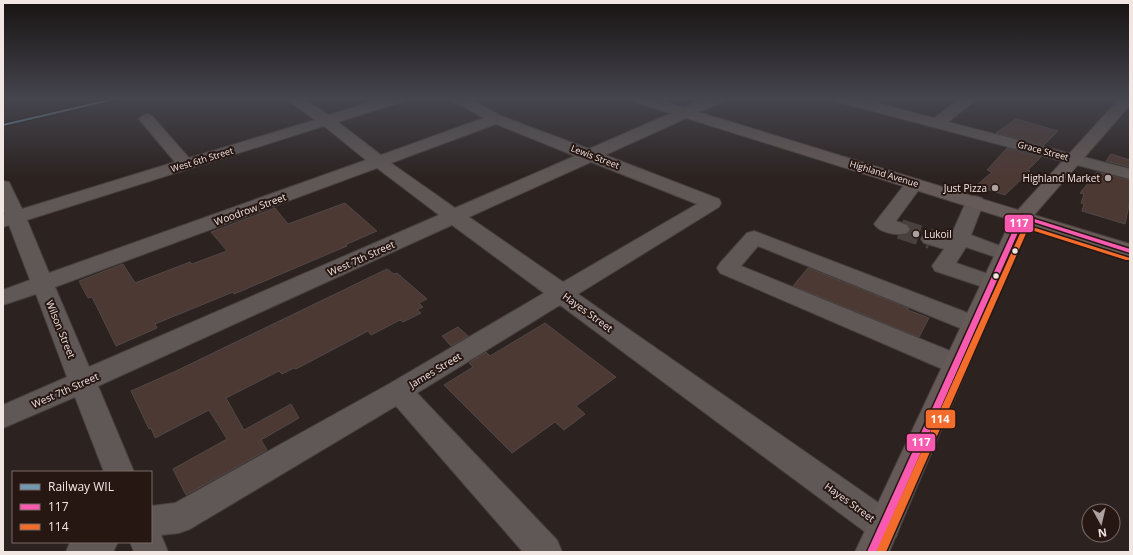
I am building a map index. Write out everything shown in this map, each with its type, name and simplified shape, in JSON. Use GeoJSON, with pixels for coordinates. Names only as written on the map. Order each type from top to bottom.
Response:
{"type":"FeatureCollection","features":[{"type":"Feature","properties":{"kind":"main road","name":"Highland Avenue"},"geometry":{"type":"LineString","coordinates":[[721,124],[1130,251]]}},
{"type":"Feature","properties":{"kind":"main road"},"geometry":{"type":"LineString","coordinates":[[878,539],[1004,254],[1022,217],[1105,124]]}},
{"type":"Feature","properties":{"kind":"street"},"geometry":{"type":"LineString","coordinates":[[151,124],[186,165]]}},
{"type":"Feature","properties":{"kind":"street","name":"West 6th Street"},"geometry":{"type":"LineString","coordinates":[[9,219],[317,124]]}},
{"type":"Feature","properties":{"kind":"street","name":"Hayes Street"},"geometry":{"type":"LineString","coordinates":[[330,124],[379,162],[563,294],[878,539]]}},
{"type":"Feature","properties":{"kind":"street","name":"Woodrow Street"},"geometry":{"type":"LineString","coordinates":[[3,298],[483,124]]}},
{"type":"Feature","properties":{"kind":"street","name":"Lewis Street"},"geometry":{"type":"LineString","coordinates":[[509,124],[712,204]]}},
{"type":"Feature","properties":{"kind":"street","name":"West 7th Street"},"geometry":{"type":"LineString","coordinates":[[3,418],[661,124]]}},
{"type":"Feature","properties":{"kind":"street","name":"Grace Street"},"geometry":{"type":"LineString","coordinates":[[940,124],[1130,174]]}},
{"type":"Feature","properties":{"kind":"street"},"geometry":{"type":"LineString","coordinates":[[900,229],[884,224],[914,184]]}},
{"type":"Feature","properties":{"kind":"street","name":"Wilson Street"},"geometry":{"type":"LineString","coordinates":[[3,186],[9,219],[42,284],[119,471]]}},
{"type":"Feature","properties":{"kind":"street"},"geometry":{"type":"LineString","coordinates":[[975,202],[959,242],[943,266],[992,283]]}},
{"type":"Feature","properties":{"kind":"street","name":"James Street"},"geometry":{"type":"LineString","coordinates":[[152,520],[179,518],[399,391],[712,204]]}},
{"type":"Feature","properties":{"kind":"street"},"geometry":{"type":"LineString","coordinates":[[956,364],[728,268],[754,238],[973,324]]}},
{"type":"Feature","properties":{"kind":"street"},"geometry":{"type":"LineString","coordinates":[[931,239],[959,242],[1004,254]]}},
{"type":"Feature","properties":{"kind":"street"},"geometry":{"type":"LineString","coordinates":[[399,391],[545,552]]}},
{"type":"Feature","properties":{"kind":"street"},"geometry":{"type":"LineString","coordinates":[[83,552],[99,543]]}},
{"type":"Feature","properties":{"kind":"building"},"geometry":{"type":"Polygon","coordinates":[[[1009,124],[1033,124],[1058,131],[1044,145],[996,133],[1009,124]]]}},
{"type":"Feature","properties":{"kind":"building"},"geometry":{"type":"Polygon","coordinates":[[[1007,148],[1041,157],[1028,170],[1030,171],[1005,195],[976,186],[992,172],[987,170],[1007,148]]]}},
{"type":"Feature","properties":{"kind":"building"},"geometry":{"type":"Polygon","coordinates":[[[1111,154],[1130,160],[1130,167],[1106,161],[1111,154]]]}},
{"type":"Feature","properties":{"kind":"building"},"geometry":{"type":"Polygon","coordinates":[[[1097,172],[1130,180],[1130,201],[1125,224],[1082,211],[1084,204],[1081,203],[1084,194],[1080,193],[1097,172]]]}},
{"type":"Feature","properties":{"kind":"building"},"geometry":{"type":"Polygon","coordinates":[[[345,203],[377,231],[345,245],[347,246],[234,294],[233,292],[155,324],[157,328],[116,346],[92,297],[88,298],[79,281],[123,264],[135,283],[190,262],[192,264],[227,251],[211,232],[275,208],[288,224],[345,203]]]}},
{"type":"Feature","properties":{"kind":"building"},"geometry":{"type":"Polygon","coordinates":[[[808,268],[908,308],[908,310],[929,318],[919,337],[793,286],[808,268]]]}},
{"type":"Feature","properties":{"kind":"building"},"geometry":{"type":"Polygon","coordinates":[[[387,269],[394,274],[397,273],[427,299],[419,303],[423,307],[417,310],[421,313],[403,322],[400,320],[371,335],[368,331],[296,369],[294,368],[282,374],[279,371],[226,398],[244,430],[291,404],[299,418],[261,440],[267,450],[186,495],[173,469],[227,439],[209,410],[155,438],[151,428],[149,429],[131,391],[176,371],[387,269]]]}},
{"type":"Feature","properties":{"kind":"building"},"geometry":{"type":"Polygon","coordinates":[[[545,323],[616,377],[576,406],[585,414],[564,430],[555,422],[512,453],[444,385],[473,367],[469,363],[486,352],[490,356],[545,323]]]}},
{"type":"Feature","properties":{"kind":"building"},"geometry":{"type":"Polygon","coordinates":[[[458,327],[468,336],[451,346],[442,336],[458,327]]]}},
{"type":"Feature","properties":{"kind":"tunnel"},"geometry":{"type":"LineString","coordinates":[[900,229],[931,239]]}},
{"type":"Feature","properties":{"kind":"rail line","name":"WIL"},"geometry":{"type":"LineString","coordinates":[[3,125],[8,124]]}},
{"type":"Feature","properties":{"kind":"transit line","name":"117"},"geometry":{"type":"LineString","coordinates":[[872,552],[1022,217],[1130,251]]}},
{"type":"Feature","properties":{"kind":"transit line","name":"114"},"geometry":{"type":"LineString","coordinates":[[881,552],[1026,227],[1128,259]]}},
{"type":"Feature","properties":{"kind":"place","name":"Highland Market"},"geometry":{"type":"Point","coordinates":[1108,178]}},
{"type":"Feature","properties":{"kind":"place","name":"Just Pizza"},"geometry":{"type":"Point","coordinates":[995,188]}},
{"type":"Feature","properties":{"kind":"place","name":"Lukoil"},"geometry":{"type":"Point","coordinates":[916,234]}}]}
